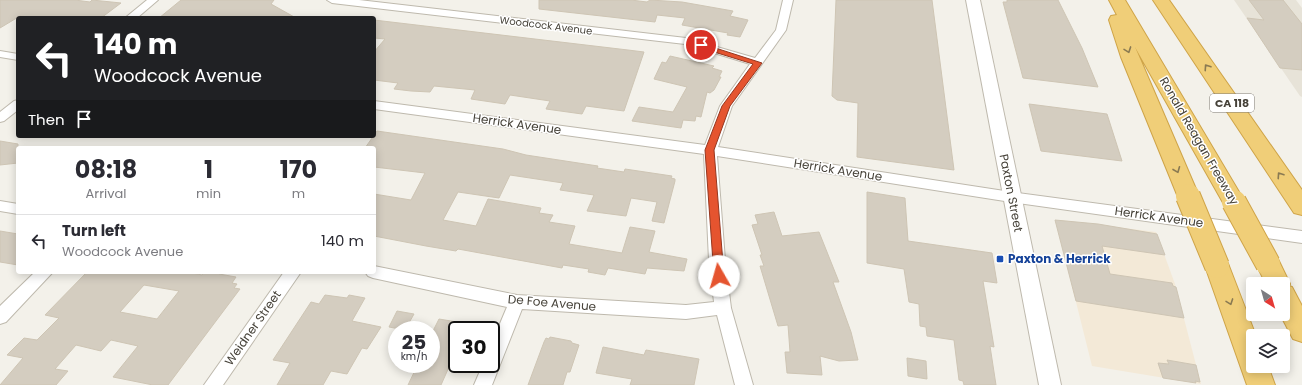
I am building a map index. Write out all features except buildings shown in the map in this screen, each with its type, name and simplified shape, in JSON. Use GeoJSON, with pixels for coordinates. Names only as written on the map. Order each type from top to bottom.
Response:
{"type":"FeatureCollection","features":[{"type":"Feature","properties":{"kind":"highway"},"geometry":{"type":"LineString","coordinates":[[1110,0],[1130,57],[1217,266],[1246,346]]}},
{"type":"Feature","properties":{"kind":"highway","name":"Ronald Reagan Freeway"},"geometry":{"type":"LineString","coordinates":[[1117,0],[1234,202],[1273,274]]}},
{"type":"Feature","properties":{"kind":"highway","name":"CA 118"},"geometry":{"type":"LineString","coordinates":[[1161,0],[1302,207]]}},
{"type":"Feature","properties":{"kind":"highway"},"geometry":{"type":"LineString","coordinates":[[1290,308],[1302,331]]}},
{"type":"Feature","properties":{"kind":"highway"},"geometry":{"type":"LineString","coordinates":[[1256,373],[1261,385]]}},
{"type":"Feature","properties":{"kind":"street"},"geometry":{"type":"LineString","coordinates":[[133,16],[153,0]]}},
{"type":"Feature","properties":{"kind":"street","name":"Woodcock Avenue"},"geometry":{"type":"LineString","coordinates":[[332,0],[361,2],[686,41],[758,63]]}},
{"type":"Feature","properties":{"kind":"street"},"geometry":{"type":"LineString","coordinates":[[744,385],[723,308],[717,260],[710,150],[726,106],[781,30],[788,0]]}},
{"type":"Feature","properties":{"kind":"street","name":"Paxton Street"},"geometry":{"type":"LineString","coordinates":[[973,0],[1011,197],[1050,385]]}},
{"type":"Feature","properties":{"kind":"street"},"geometry":{"type":"LineString","coordinates":[[0,54],[16,57]]}},
{"type":"Feature","properties":{"kind":"street","name":"Herrick Avenue"},"geometry":{"type":"LineString","coordinates":[[376,105],[710,150],[1011,197],[1302,237]]}},
{"type":"Feature","properties":{"kind":"street"},"geometry":{"type":"LineString","coordinates":[[0,118],[16,106]]}},
{"type":"Feature","properties":{"kind":"street"},"geometry":{"type":"LineString","coordinates":[[0,206],[16,209]]}},
{"type":"Feature","properties":{"kind":"street","name":"De Foe Avenue"},"geometry":{"type":"LineString","coordinates":[[376,273],[517,302],[686,312],[723,308]]}},
{"type":"Feature","properties":{"kind":"street"},"geometry":{"type":"LineString","coordinates":[[0,317],[43,274]]}},
{"type":"Feature","properties":{"kind":"street","name":"Weidner Street"},"geometry":{"type":"LineString","coordinates":[[213,385],[292,274]]}},
{"type":"Feature","properties":{"kind":"street"},"geometry":{"type":"LineString","coordinates":[[482,385],[517,302]]}},
{"type":"Feature","properties":{"kind":"shaded area"},"geometry":{"type":"Polygon","coordinates":[[[1234,0],[1296,0],[1302,8],[1302,97],[1300,96],[1234,0]]]}},
{"type":"Feature","properties":{"kind":"shaded area"},"geometry":{"type":"Polygon","coordinates":[[[1061,220],[1156,232],[1175,284],[1201,384],[1092,366],[1057,226],[1057,222],[1061,220]]]}},
{"type":"Feature","properties":{"kind":"place","name":"Paxton & Herrick"},"geometry":{"type":"Point","coordinates":[1000,259]}},
{"type":"Feature","properties":{"kind":"route"},"geometry":{"type":"LineString","coordinates":[[701,45],[758,63],[726,106],[710,150],[719,276]]}}]}
